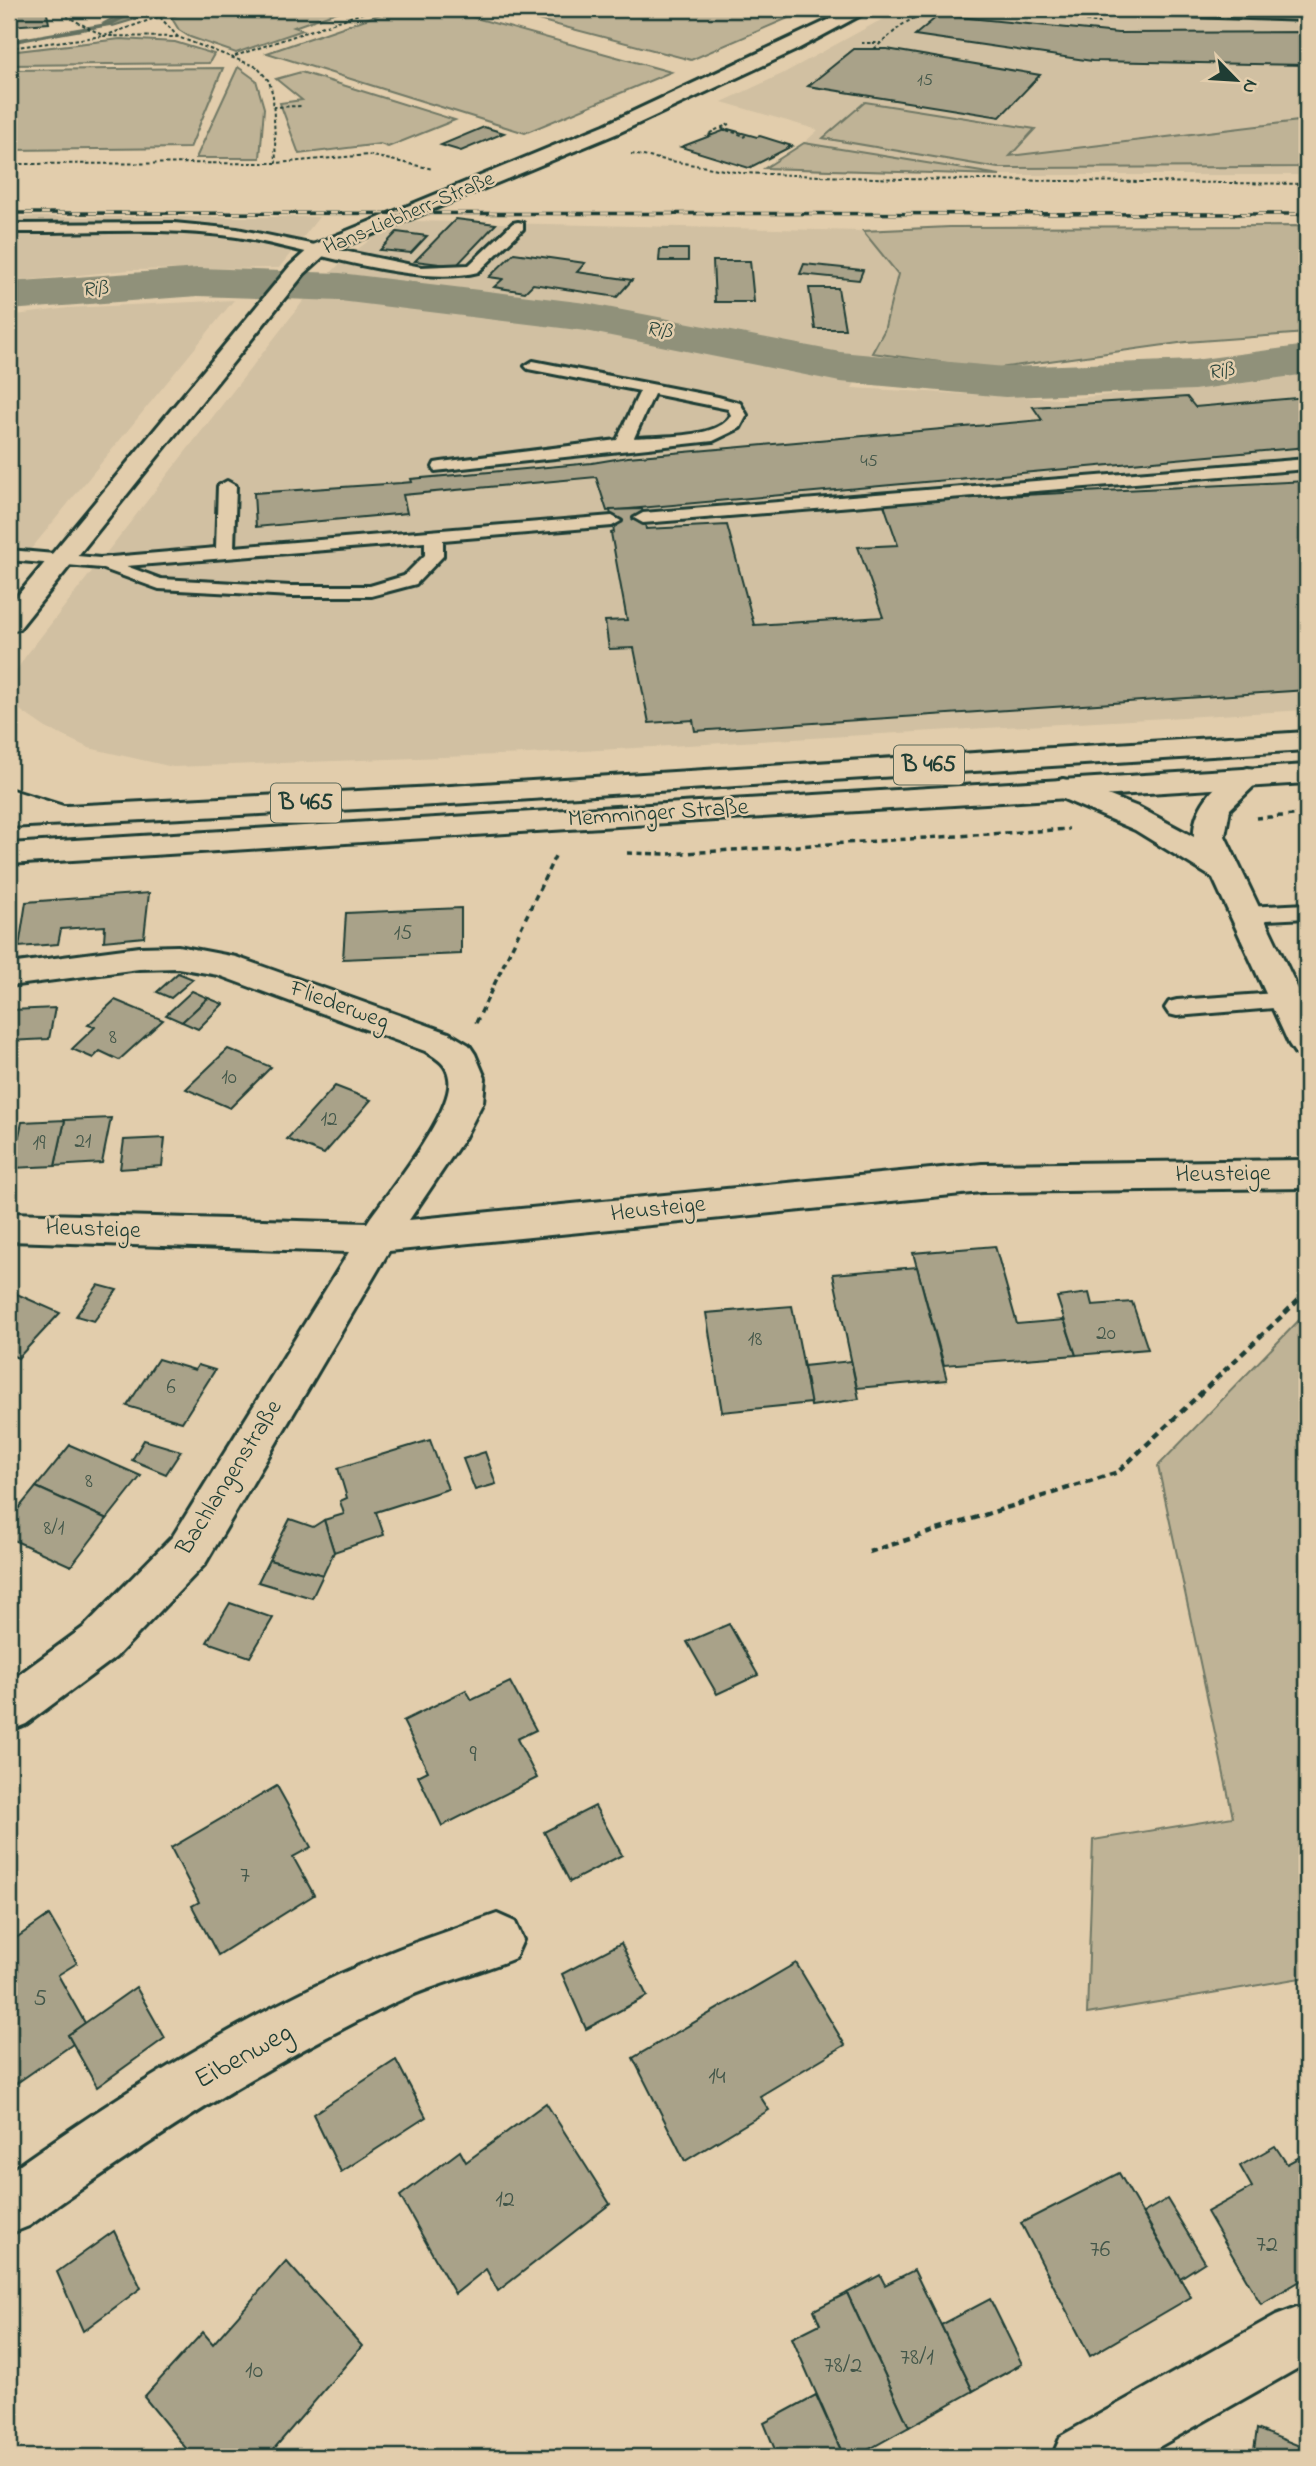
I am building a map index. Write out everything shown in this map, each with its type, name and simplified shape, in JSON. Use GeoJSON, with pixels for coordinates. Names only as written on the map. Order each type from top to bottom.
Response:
{"type":"FeatureCollection","features":[{"type":"Feature","properties":{"kind":"street","name":"Hans-Liebherr-Straße"},"geometry":{"type":"LineString","coordinates":[[9,623],[268,306],[320,249],[611,129],[864,9]]}},
{"type":"Feature","properties":{"kind":"street"},"geometry":{"type":"LineString","coordinates":[[1124,9],[1307,15]]}},
{"type":"Feature","properties":{"kind":"street","name":"Memminger Straße"},"geometry":{"type":"LineString","coordinates":[[9,818],[435,796],[1307,741]]}},
{"type":"Feature","properties":{"kind":"street","name":"Memminger Straße"},"geometry":{"type":"LineString","coordinates":[[9,855],[1307,774]]}},
{"type":"Feature","properties":{"kind":"street"},"geometry":{"type":"LineString","coordinates":[[1248,777],[1221,800],[1208,820],[1209,836],[1223,871],[1289,1000],[1307,1044]]}},
{"type":"Feature","properties":{"kind":"street"},"geometry":{"type":"LineString","coordinates":[[1063,788],[1122,809],[1151,823],[1179,839],[1223,871]]}},
{"type":"Feature","properties":{"kind":"street"},"geometry":{"type":"LineString","coordinates":[[9,798],[62,816]]}},
{"type":"Feature","properties":{"kind":"street","name":"Fliederweg"},"geometry":{"type":"LineString","coordinates":[[9,975],[139,958],[178,957],[224,965],[437,1042],[457,1054]]}},
{"type":"Feature","properties":{"kind":"street"},"geometry":{"type":"LineString","coordinates":[[377,1238],[452,1128],[465,1102],[467,1078],[457,1054]]}},
{"type":"Feature","properties":{"kind":"street","name":"Heusteige"},"geometry":{"type":"LineString","coordinates":[[9,1227],[377,1238],[982,1178],[1307,1174]]}},
{"type":"Feature","properties":{"kind":"street","name":"Bachlangenstraße"},"geometry":{"type":"LineString","coordinates":[[9,1709],[100,1642],[188,1550],[377,1238]]}},
{"type":"Feature","properties":{"kind":"street","name":"Eibenweg"},"geometry":{"type":"LineString","coordinates":[[9,2206],[93,2144],[239,2058],[379,1983],[497,1940]]}},
{"type":"Feature","properties":{"kind":"street"},"geometry":{"type":"LineString","coordinates":[[1082,2457],[1297,2336],[1307,2340]]}},
{"type":"Feature","properties":{"kind":"lane"},"geometry":{"type":"LineString","coordinates":[[9,229],[174,227],[237,233],[421,271],[472,269],[518,226]]}},
{"type":"Feature","properties":{"kind":"lane"},"geometry":{"type":"LineString","coordinates":[[441,467],[623,444],[713,436],[734,425],[739,415],[734,406],[533,366]]}},
{"type":"Feature","properties":{"kind":"lane"},"geometry":{"type":"LineString","coordinates":[[623,444],[649,388]]}},
{"type":"Feature","properties":{"kind":"lane"},"geometry":{"type":"LineString","coordinates":[[643,519],[1307,464]]}},
{"type":"Feature","properties":{"kind":"lane"},"geometry":{"type":"LineString","coordinates":[[225,552],[227,486]]}},
{"type":"Feature","properties":{"kind":"lane"},"geometry":{"type":"LineString","coordinates":[[9,555],[100,563],[612,521]]}},
{"type":"Feature","properties":{"kind":"lane"},"geometry":{"type":"LineString","coordinates":[[100,563],[159,584],[291,591],[371,591],[410,580],[435,556],[435,536]]}},
{"type":"Feature","properties":{"kind":"lane"},"geometry":{"type":"LineString","coordinates":[[1247,914],[1307,911]]}},
{"type":"Feature","properties":{"kind":"lane"},"geometry":{"type":"LineString","coordinates":[[1177,1008],[1289,1000]]}},
{"type":"Feature","properties":{"kind":"path"},"geometry":{"type":"LineString","coordinates":[[67,9],[68,17],[104,36],[181,9]]}},
{"type":"Feature","properties":{"kind":"path"},"geometry":{"type":"LineString","coordinates":[[234,56],[373,9]]}},
{"type":"Feature","properties":{"kind":"path"},"geometry":{"type":"LineString","coordinates":[[874,49],[902,25],[930,9]]}},
{"type":"Feature","properties":{"kind":"path"},"geometry":{"type":"LineString","coordinates":[[160,17],[178,37]]}},
{"type":"Feature","properties":{"kind":"path"},"geometry":{"type":"LineString","coordinates":[[9,48],[104,36],[178,37],[234,56],[257,68],[269,81],[274,107],[276,163]]}},
{"type":"Feature","properties":{"kind":"path"},"geometry":{"type":"LineString","coordinates":[[274,107],[301,106]]}},
{"type":"Feature","properties":{"kind":"path"},"geometry":{"type":"LineString","coordinates":[[712,135],[708,134],[730,124]]}},
{"type":"Feature","properties":{"kind":"path"},"geometry":{"type":"LineString","coordinates":[[720,128],[745,136],[743,137]]}},
{"type":"Feature","properties":{"kind":"path"},"geometry":{"type":"LineString","coordinates":[[626,153],[741,173],[901,179],[1307,184]]}},
{"type":"Feature","properties":{"kind":"path"},"geometry":{"type":"LineString","coordinates":[[9,164],[276,163],[368,155],[427,167]]}},
{"type":"Feature","properties":{"kind":"path"},"geometry":{"type":"LineString","coordinates":[[457,1054],[505,966],[557,851]]}},
{"type":"Feature","properties":{"kind":"path"},"geometry":{"type":"LineString","coordinates":[[869,1552],[1118,1472],[1307,1292]]}},
{"type":"Feature","properties":{"kind":"shaded area"},"geometry":{"type":"Polygon","coordinates":[[[119,9],[169,9],[113,26],[104,23],[117,16],[119,9]]]}},
{"type":"Feature","properties":{"kind":"shaded area"},"geometry":{"type":"Polygon","coordinates":[[[226,9],[345,9],[294,27],[303,30],[236,53],[190,37],[179,30],[171,17],[193,10],[207,15],[226,9]]]}},
{"type":"Feature","properties":{"kind":"shaded area"},"geometry":{"type":"Polygon","coordinates":[[[395,9],[443,9],[671,72],[525,133],[267,53],[395,9]]]}},
{"type":"Feature","properties":{"kind":"shaded area"},"geometry":{"type":"Polygon","coordinates":[[[496,9],[809,9],[691,60],[496,9]]]}},
{"type":"Feature","properties":{"kind":"shaded area"},"geometry":{"type":"Polygon","coordinates":[[[907,9],[1100,9],[1169,15],[1307,18],[1307,175],[1000,175],[804,143],[818,130],[722,102],[907,9]]]}},
{"type":"Feature","properties":{"kind":"shaded area"},"geometry":{"type":"Polygon","coordinates":[[[120,39],[175,42],[214,54],[209,63],[9,65],[9,52],[120,39]]]}},
{"type":"Feature","properties":{"kind":"shaded area"},"geometry":{"type":"Polygon","coordinates":[[[238,67],[256,80],[264,108],[260,158],[196,158],[238,67]]]}},
{"type":"Feature","properties":{"kind":"shaded area"},"geometry":{"type":"Polygon","coordinates":[[[223,68],[190,148],[9,150],[9,70],[223,68]]]}},
{"type":"Feature","properties":{"kind":"shaded area"},"geometry":{"type":"Polygon","coordinates":[[[301,72],[455,120],[388,147],[380,144],[299,154],[280,103],[302,100],[276,79],[301,72]]]}},
{"type":"Feature","properties":{"kind":"shaded area"},"geometry":{"type":"Polygon","coordinates":[[[865,102],[1035,129],[1010,156],[1307,120],[1307,167],[998,168],[823,138],[865,102]]]}},
{"type":"Feature","properties":{"kind":"shaded area"},"geometry":{"type":"Polygon","coordinates":[[[804,143],[1000,175],[765,168],[804,143]]]}},
{"type":"Feature","properties":{"kind":"shaded area"},"geometry":{"type":"Polygon","coordinates":[[[9,217],[319,217],[279,268],[130,270],[9,282],[9,217]]]}},
{"type":"Feature","properties":{"kind":"shaded area"},"geometry":{"type":"Polygon","coordinates":[[[411,221],[863,231],[898,274],[884,331],[852,388],[1059,399],[1226,386],[1307,373],[1307,710],[528,754],[173,767],[89,748],[46,728],[14,706],[9,696],[9,683],[25,657],[308,295],[348,256],[381,232],[411,221]]]}},
{"type":"Feature","properties":{"kind":"shaded area"},"geometry":{"type":"Polygon","coordinates":[[[1307,226],[1307,333],[1186,342],[992,369],[872,353],[884,331],[898,274],[863,231],[950,227],[1307,226]]]}},
{"type":"Feature","properties":{"kind":"shaded area"},"geometry":{"type":"Polygon","coordinates":[[[234,300],[9,576],[9,316],[68,308],[234,300]]]}},
{"type":"Feature","properties":{"kind":"shaded area"},"geometry":{"type":"Polygon","coordinates":[[[1307,1312],[1307,1977],[1087,2014],[1093,1840],[1233,1817],[1158,1466],[1307,1312]]]}},
{"type":"Feature","properties":{"kind":"building"},"geometry":{"type":"Polygon","coordinates":[[[9,9],[46,9],[49,23],[9,26],[9,9]]]}},
{"type":"Feature","properties":{"kind":"building"},"geometry":{"type":"Polygon","coordinates":[[[939,15],[1118,33],[1307,32],[1307,65],[1092,61],[915,35],[939,15]]]}},
{"type":"Feature","properties":{"kind":"building"},"geometry":{"type":"Polygon","coordinates":[[[854,49],[887,49],[1040,75],[1000,117],[808,86],[854,49]]]}},
{"type":"Feature","properties":{"kind":"building"},"geometry":{"type":"Polygon","coordinates":[[[484,127],[504,133],[461,151],[441,145],[484,127]]]}},
{"type":"Feature","properties":{"kind":"building"},"geometry":{"type":"Polygon","coordinates":[[[728,129],[792,146],[749,168],[681,147],[728,129]]]}},
{"type":"Feature","properties":{"kind":"building"},"geometry":{"type":"Polygon","coordinates":[[[456,219],[496,224],[456,266],[415,261],[456,219]]]}},
{"type":"Feature","properties":{"kind":"building"},"geometry":{"type":"Polygon","coordinates":[[[397,232],[427,236],[411,253],[380,250],[397,232]]]}},
{"type":"Feature","properties":{"kind":"building"},"geometry":{"type":"Polygon","coordinates":[[[660,249],[688,249],[688,261],[659,261],[660,249]]]}},
{"type":"Feature","properties":{"kind":"building"},"geometry":{"type":"Polygon","coordinates":[[[514,253],[585,263],[577,272],[632,280],[617,297],[533,284],[525,292],[494,287],[503,279],[489,277],[514,253]]]}},
{"type":"Feature","properties":{"kind":"building"},"geometry":{"type":"Polygon","coordinates":[[[713,261],[750,261],[754,302],[715,302],[713,261]]]}},
{"type":"Feature","properties":{"kind":"building"},"geometry":{"type":"Polygon","coordinates":[[[804,264],[863,270],[859,280],[800,274],[804,264]]]}},
{"type":"Feature","properties":{"kind":"building"},"geometry":{"type":"Polygon","coordinates":[[[809,288],[838,288],[845,329],[815,329],[809,288]]]}},
{"type":"Feature","properties":{"kind":"building"},"geometry":{"type":"Polygon","coordinates":[[[1187,397],[1195,407],[1307,397],[1307,447],[607,511],[596,477],[403,495],[407,513],[256,527],[254,493],[412,482],[411,479],[592,463],[628,457],[1042,420],[1033,407],[1187,397]]]}},
{"type":"Feature","properties":{"kind":"building"},"geometry":{"type":"Polygon","coordinates":[[[1307,481],[1307,690],[695,731],[693,720],[649,723],[634,648],[609,649],[605,621],[627,620],[611,533],[614,532],[610,510],[642,509],[646,529],[727,525],[754,625],[883,617],[858,547],[898,545],[883,502],[1307,481]]]}},
{"type":"Feature","properties":{"kind":"building"},"geometry":{"type":"Polygon","coordinates":[[[149,893],[144,937],[104,941],[105,926],[61,929],[58,944],[19,947],[26,902],[149,893]]]}},
{"type":"Feature","properties":{"kind":"building"},"geometry":{"type":"Polygon","coordinates":[[[461,908],[461,954],[343,959],[346,913],[461,908]]]}},
{"type":"Feature","properties":{"kind":"building"},"geometry":{"type":"Polygon","coordinates":[[[178,973],[193,979],[171,998],[157,992],[178,973]]]}},
{"type":"Feature","properties":{"kind":"building"},"geometry":{"type":"Polygon","coordinates":[[[192,991],[208,998],[182,1022],[166,1015],[192,991]]]}},
{"type":"Feature","properties":{"kind":"building"},"geometry":{"type":"Polygon","coordinates":[[[208,998],[223,1004],[198,1029],[182,1022],[208,998]]]}},
{"type":"Feature","properties":{"kind":"building"},"geometry":{"type":"Polygon","coordinates":[[[115,1000],[163,1020],[119,1060],[100,1051],[93,1058],[72,1049],[95,1027],[88,1025],[115,1000]]]}},
{"type":"Feature","properties":{"kind":"building"},"geometry":{"type":"Polygon","coordinates":[[[55,1008],[49,1039],[9,1041],[12,1010],[55,1008]]]}},
{"type":"Feature","properties":{"kind":"building"},"geometry":{"type":"Polygon","coordinates":[[[228,1049],[271,1067],[230,1108],[186,1089],[228,1049]]]}},
{"type":"Feature","properties":{"kind":"building"},"geometry":{"type":"Polygon","coordinates":[[[335,1086],[371,1100],[324,1154],[287,1139],[335,1086]]]}},
{"type":"Feature","properties":{"kind":"building"},"geometry":{"type":"Polygon","coordinates":[[[111,1118],[102,1163],[55,1166],[65,1120],[111,1118]]]}},
{"type":"Feature","properties":{"kind":"building"},"geometry":{"type":"Polygon","coordinates":[[[65,1120],[55,1166],[12,1168],[22,1122],[65,1120]]]}},
{"type":"Feature","properties":{"kind":"building"},"geometry":{"type":"Polygon","coordinates":[[[165,1138],[162,1166],[120,1169],[124,1140],[165,1138]]]}},
{"type":"Feature","properties":{"kind":"building"},"geometry":{"type":"Polygon","coordinates":[[[995,1246],[1017,1324],[1064,1320],[1076,1355],[944,1365],[913,1253],[995,1246]]]}},
{"type":"Feature","properties":{"kind":"building"},"geometry":{"type":"Polygon","coordinates":[[[917,1267],[947,1380],[857,1388],[833,1274],[917,1267]]]}},
{"type":"Feature","properties":{"kind":"building"},"geometry":{"type":"Polygon","coordinates":[[[98,1285],[117,1290],[94,1321],[76,1316],[98,1285]]]}},
{"type":"Feature","properties":{"kind":"building"},"geometry":{"type":"Polygon","coordinates":[[[10,1291],[60,1313],[18,1358],[9,1354],[10,1291]]]}},
{"type":"Feature","properties":{"kind":"building"},"geometry":{"type":"Polygon","coordinates":[[[1089,1293],[1092,1305],[1132,1302],[1148,1349],[1076,1355],[1057,1297],[1089,1293]]]}},
{"type":"Feature","properties":{"kind":"building"},"geometry":{"type":"Polygon","coordinates":[[[792,1306],[811,1403],[722,1412],[706,1313],[792,1306]]]}},
{"type":"Feature","properties":{"kind":"building"},"geometry":{"type":"Polygon","coordinates":[[[158,1359],[195,1370],[198,1365],[215,1370],[182,1422],[127,1406],[158,1359]]]}},
{"type":"Feature","properties":{"kind":"building"},"geometry":{"type":"Polygon","coordinates":[[[851,1361],[859,1399],[811,1406],[804,1366],[851,1361]]]}},
{"type":"Feature","properties":{"kind":"building"},"geometry":{"type":"Polygon","coordinates":[[[144,1440],[181,1451],[166,1474],[132,1460],[144,1440]]]}},
{"type":"Feature","properties":{"kind":"building"},"geometry":{"type":"Polygon","coordinates":[[[430,1440],[448,1489],[376,1512],[384,1535],[334,1552],[324,1520],[344,1514],[340,1501],[347,1498],[338,1468],[430,1440]]]}},
{"type":"Feature","properties":{"kind":"building"},"geometry":{"type":"Polygon","coordinates":[[[70,1445],[141,1476],[107,1519],[36,1487],[70,1445]]]}},
{"type":"Feature","properties":{"kind":"building"},"geometry":{"type":"Polygon","coordinates":[[[485,1452],[496,1484],[475,1490],[463,1459],[485,1452]]]}},
{"type":"Feature","properties":{"kind":"building"},"geometry":{"type":"Polygon","coordinates":[[[36,1487],[107,1519],[71,1566],[9,1538],[9,1520],[36,1487]]]}},
{"type":"Feature","properties":{"kind":"building"},"geometry":{"type":"Polygon","coordinates":[[[290,1519],[313,1527],[324,1520],[334,1552],[323,1575],[269,1560],[290,1519]]]}},
{"type":"Feature","properties":{"kind":"building"},"geometry":{"type":"Polygon","coordinates":[[[269,1560],[323,1575],[312,1598],[258,1582],[269,1560]]]}},
{"type":"Feature","properties":{"kind":"building"},"geometry":{"type":"Polygon","coordinates":[[[230,1603],[273,1618],[250,1657],[207,1642],[230,1603]]]}},
{"type":"Feature","properties":{"kind":"building"},"geometry":{"type":"Polygon","coordinates":[[[729,1624],[758,1675],[717,1694],[687,1642],[729,1624]]]}},
{"type":"Feature","properties":{"kind":"building"},"geometry":{"type":"Polygon","coordinates":[[[510,1682],[536,1730],[517,1739],[537,1778],[442,1826],[418,1776],[428,1771],[403,1721],[466,1690],[472,1700],[510,1682]]]}},
{"type":"Feature","properties":{"kind":"building"},"geometry":{"type":"Polygon","coordinates":[[[277,1786],[311,1847],[293,1857],[314,1895],[218,1955],[192,1906],[199,1902],[171,1848],[277,1786]]]}},
{"type":"Feature","properties":{"kind":"building"},"geometry":{"type":"Polygon","coordinates":[[[595,1806],[622,1855],[570,1882],[544,1832],[595,1806]]]}},
{"type":"Feature","properties":{"kind":"building"},"geometry":{"type":"Polygon","coordinates":[[[49,1915],[77,1963],[58,1975],[85,2023],[68,2035],[73,2044],[14,2085],[9,2075],[9,1943],[49,1915]]]}},
{"type":"Feature","properties":{"kind":"building"},"geometry":{"type":"Polygon","coordinates":[[[621,1943],[647,1996],[586,2029],[562,1974],[621,1943]]]}},
{"type":"Feature","properties":{"kind":"building"},"geometry":{"type":"Polygon","coordinates":[[[796,1963],[845,2045],[760,2096],[769,2110],[685,2161],[633,2058],[796,1963]]]}},
{"type":"Feature","properties":{"kind":"building"},"geometry":{"type":"Polygon","coordinates":[[[136,1987],[165,2038],[97,2087],[68,2035],[136,1987]]]}},
{"type":"Feature","properties":{"kind":"building"},"geometry":{"type":"Polygon","coordinates":[[[396,2060],[426,2117],[341,2172],[313,2114],[396,2060]]]}},
{"type":"Feature","properties":{"kind":"building"},"geometry":{"type":"Polygon","coordinates":[[[546,2103],[610,2204],[498,2291],[486,2269],[455,2294],[400,2196],[460,2151],[466,2162],[546,2103]]]}},
{"type":"Feature","properties":{"kind":"building"},"geometry":{"type":"Polygon","coordinates":[[[1275,2146],[1287,2164],[1307,2153],[1307,2277],[1261,2304],[1207,2212],[1252,2187],[1240,2166],[1275,2146]]]}},
{"type":"Feature","properties":{"kind":"building"},"geometry":{"type":"Polygon","coordinates":[[[1119,2173],[1191,2297],[1090,2356],[1021,2223],[1119,2173]]]}},
{"type":"Feature","properties":{"kind":"building"},"geometry":{"type":"Polygon","coordinates":[[[1167,2199],[1205,2262],[1180,2278],[1143,2213],[1167,2199]]]}},
{"type":"Feature","properties":{"kind":"building"},"geometry":{"type":"Polygon","coordinates":[[[114,2231],[141,2288],[83,2331],[57,2272],[114,2231]]]}},
{"type":"Feature","properties":{"kind":"building"},"geometry":{"type":"Polygon","coordinates":[[[286,2261],[362,2346],[267,2457],[193,2457],[144,2397],[203,2332],[213,2344],[286,2261]]]}},
{"type":"Feature","properties":{"kind":"building"},"geometry":{"type":"Polygon","coordinates":[[[914,2270],[973,2391],[909,2427],[847,2293],[880,2275],[885,2285],[914,2270]]]}},
{"type":"Feature","properties":{"kind":"building"},"geometry":{"type":"Polygon","coordinates":[[[847,2293],[909,2427],[855,2457],[844,2457],[792,2338],[820,2324],[814,2310],[847,2293]]]}},
{"type":"Feature","properties":{"kind":"building"},"geometry":{"type":"Polygon","coordinates":[[[990,2299],[1022,2364],[973,2391],[941,2325],[990,2299]]]}},
{"type":"Feature","properties":{"kind":"building"},"geometry":{"type":"Polygon","coordinates":[[[816,2395],[844,2457],[778,2457],[764,2423],[816,2395]]]}},
{"type":"Feature","properties":{"kind":"building"},"geometry":{"type":"Polygon","coordinates":[[[1257,2429],[1307,2449],[1307,2457],[1253,2457],[1257,2429]]]}},
{"type":"Feature","properties":{"kind":"waterway"},"geometry":{"type":"LineString","coordinates":[[9,42],[108,25],[141,9]]}},
{"type":"Feature","properties":{"kind":"waterway","name":"Riß"},"geometry":{"type":"LineString","coordinates":[[9,296],[198,282],[340,287],[586,317],[840,367],[1005,382],[1194,375],[1307,360]]}},
{"type":"Feature","properties":{"kind":"railway"},"geometry":{"type":"LineString","coordinates":[[9,213],[1307,214]]}}]}
